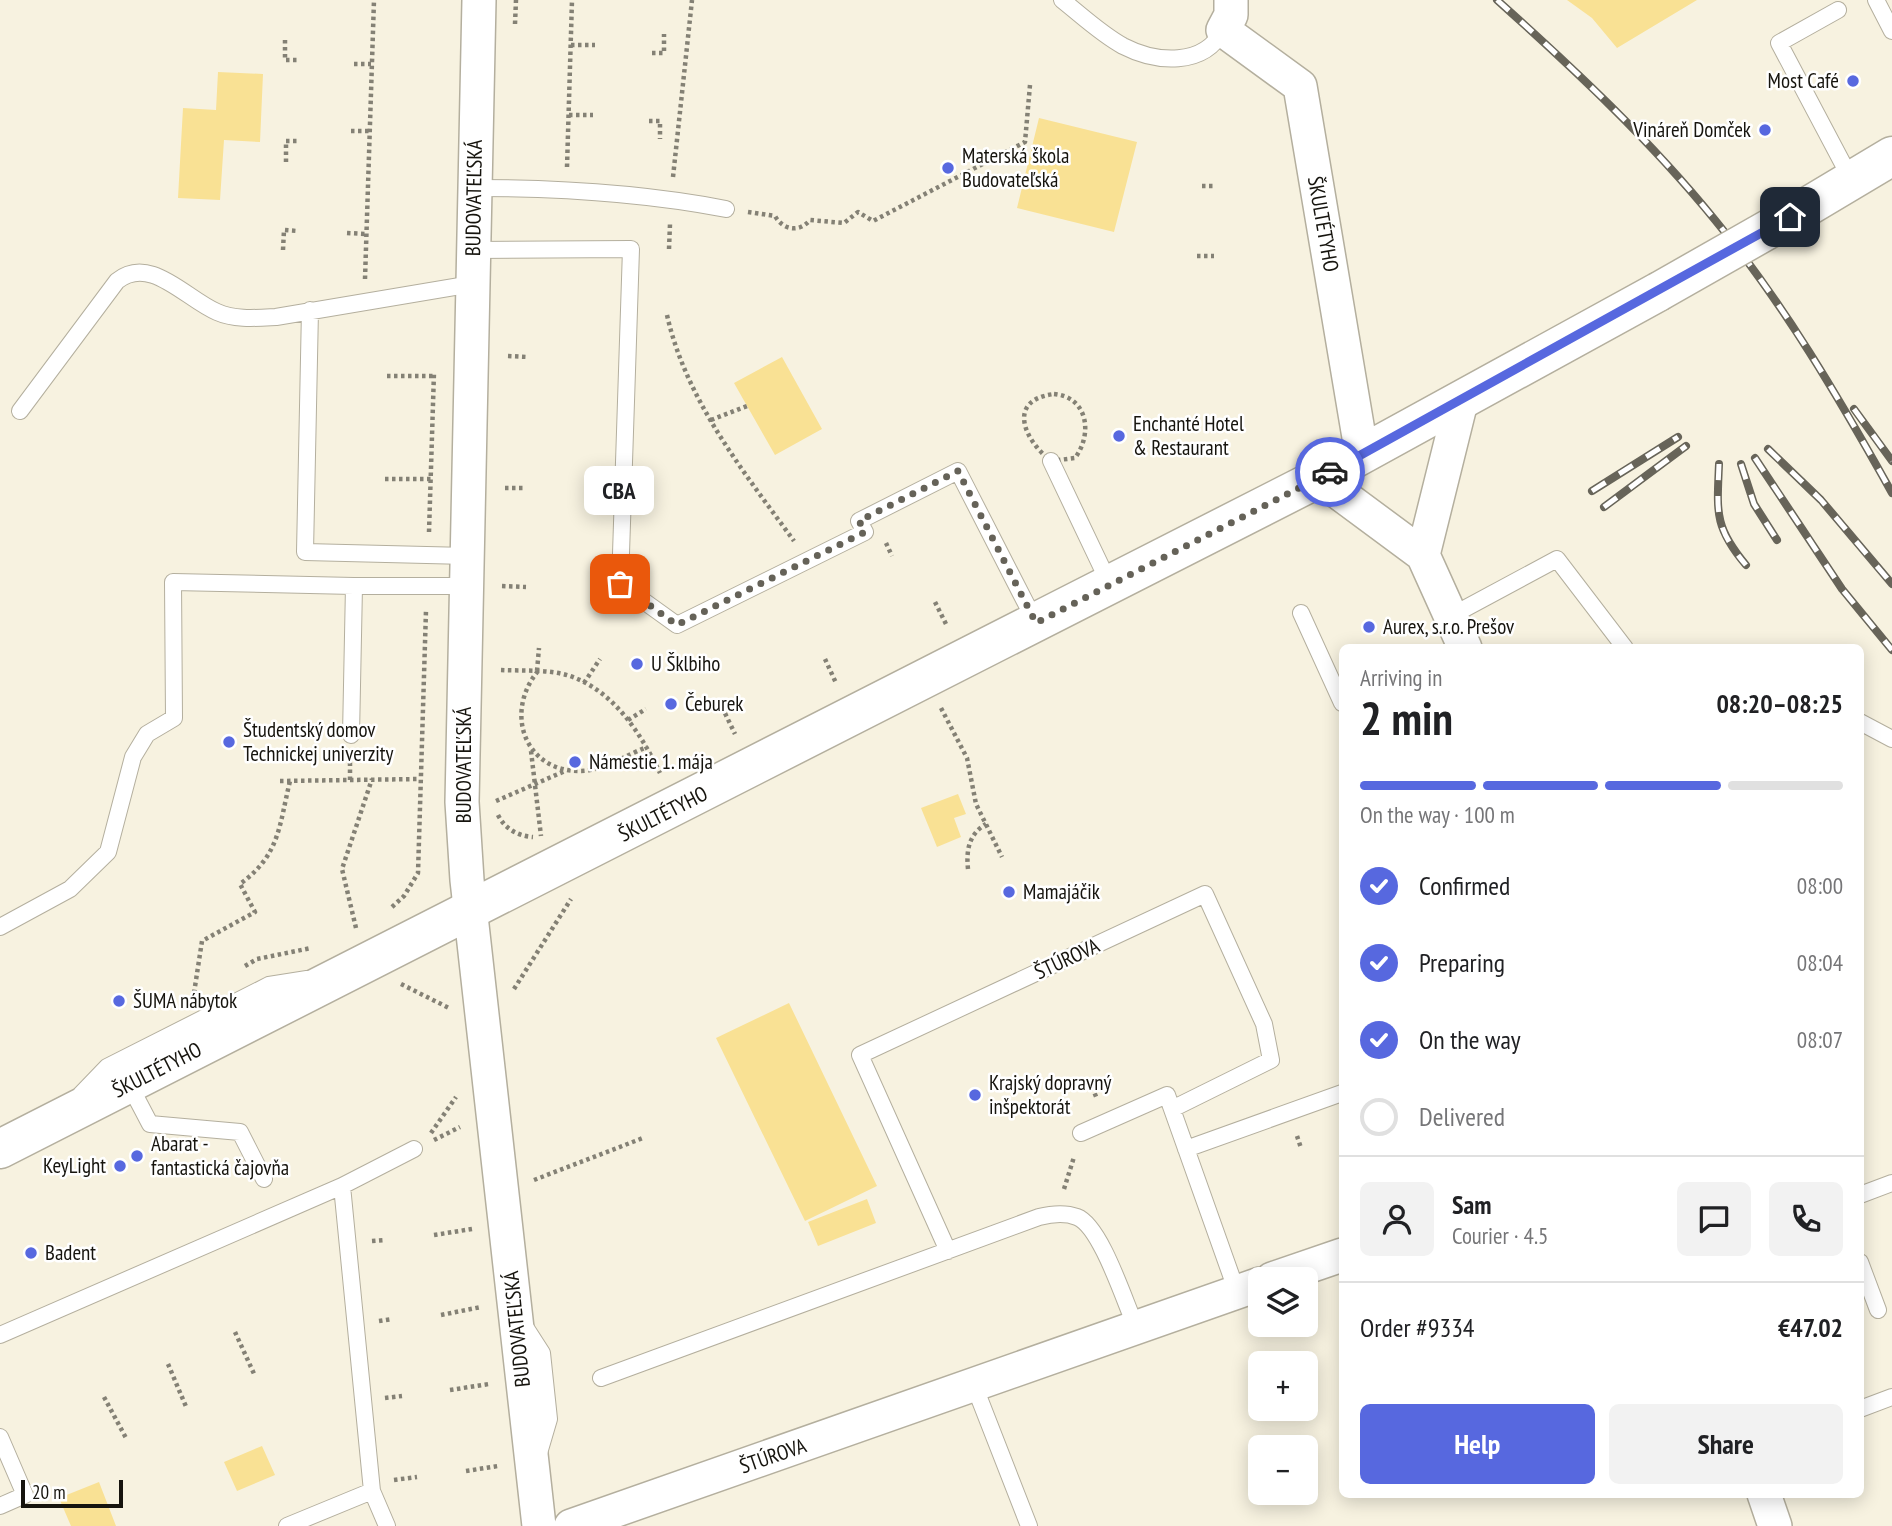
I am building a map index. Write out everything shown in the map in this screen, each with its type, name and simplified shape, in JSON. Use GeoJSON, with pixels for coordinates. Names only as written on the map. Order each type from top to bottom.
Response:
{"type":"FeatureCollection","features":[{"type":"Feature","properties":{"kind":"street","name":"BUDOVATEĽSKÁ"},"geometry":{"type":"LineString","coordinates":[[479,0],[462,802],[470,912],[515,1312],[520,1468],[540,1526]]}},
{"type":"Feature","properties":{"kind":"street","name":"ŠKULTÉTYHO"},"geometry":{"type":"LineString","coordinates":[[1227,15],[1300,86],[1362,455]]}},
{"type":"Feature","properties":{"kind":"street","name":"ŠKULTÉTYHO"},"geometry":{"type":"LineString","coordinates":[[0,1149],[1319,478],[1658,292],[1892,156]]}},
{"type":"Feature","properties":{"kind":"street"},"geometry":{"type":"LineString","coordinates":[[1423,555],[1461,402]]}},
{"type":"Feature","properties":{"kind":"street"},"geometry":{"type":"LineString","coordinates":[[1319,478],[1423,555],[1463,644]]}},
{"type":"Feature","properties":{"kind":"street"},"geometry":{"type":"LineString","coordinates":[[1307,1267],[1339,1256]]}},
{"type":"Feature","properties":{"kind":"street","name":"ŠTÚROVA"},"geometry":{"type":"LineString","coordinates":[[571,1526],[1248,1288]]}},
{"type":"Feature","properties":{"kind":"street"},"geometry":{"type":"LineString","coordinates":[[1765,1498],[1775,1526]]}},
{"type":"Feature","properties":{"kind":"lane"},"geometry":{"type":"LineString","coordinates":[[1062,0],[1122,46],[1150,55],[1188,60],[1211,48],[1227,15]]}},
{"type":"Feature","properties":{"kind":"lane"},"geometry":{"type":"LineString","coordinates":[[1876,0],[1892,31]]}},
{"type":"Feature","properties":{"kind":"lane"},"geometry":{"type":"LineString","coordinates":[[1838,10],[1779,43],[1852,181]]}},
{"type":"Feature","properties":{"kind":"lane"},"geometry":{"type":"LineString","coordinates":[[474,188],[566,189],[670,198],[726,209]]}},
{"type":"Feature","properties":{"kind":"lane"},"geometry":{"type":"LineString","coordinates":[[473,250],[631,249],[620,584],[677,625],[865,532],[859,521],[958,471],[1036,623]]}},
{"type":"Feature","properties":{"kind":"lane"},"geometry":{"type":"LineString","coordinates":[[20,411],[117,281],[126,273],[139,271],[158,275],[219,313],[246,318],[276,317],[472,285]]}},
{"type":"Feature","properties":{"kind":"lane"},"geometry":{"type":"LineString","coordinates":[[310,310],[305,552],[428,555],[466,571]]}},
{"type":"Feature","properties":{"kind":"lane"},"geometry":{"type":"LineString","coordinates":[[1051,461],[1110,585]]}},
{"type":"Feature","properties":{"kind":"lane"},"geometry":{"type":"LineString","coordinates":[[1451,616],[1558,559],[1623,644]]}},
{"type":"Feature","properties":{"kind":"lane"},"geometry":{"type":"LineString","coordinates":[[0,927],[70,889],[108,852],[133,757],[147,734],[174,718],[173,582],[427,586],[466,571]]}},
{"type":"Feature","properties":{"kind":"lane"},"geometry":{"type":"LineString","coordinates":[[351,735],[354,586]]}},
{"type":"Feature","properties":{"kind":"lane"},"geometry":{"type":"LineString","coordinates":[[1301,614],[1339,696]]}},
{"type":"Feature","properties":{"kind":"lane"},"geometry":{"type":"LineString","coordinates":[[1864,724],[1892,739]]}},
{"type":"Feature","properties":{"kind":"lane","name":"ŠTÚROVA"},"geometry":{"type":"LineString","coordinates":[[948,1251],[860,1055],[1205,894],[1264,1024],[1271,1060],[1172,1109]]}},
{"type":"Feature","properties":{"kind":"lane"},"geometry":{"type":"LineString","coordinates":[[55,1121],[107,1067],[268,985],[354,971]]}},
{"type":"Feature","properties":{"kind":"lane"},"geometry":{"type":"LineString","coordinates":[[129,1084],[150,1124],[240,1132],[264,1179]]}},
{"type":"Feature","properties":{"kind":"lane"},"geometry":{"type":"LineString","coordinates":[[1186,1149],[1339,1094]]}},
{"type":"Feature","properties":{"kind":"lane"},"geometry":{"type":"LineString","coordinates":[[1081,1133],[1167,1095],[1186,1149],[1248,1288]]}},
{"type":"Feature","properties":{"kind":"lane"},"geometry":{"type":"LineString","coordinates":[[0,1335],[342,1186],[414,1149]]}},
{"type":"Feature","properties":{"kind":"lane"},"geometry":{"type":"LineString","coordinates":[[1864,1194],[1892,1183]]}},
{"type":"Feature","properties":{"kind":"lane"},"geometry":{"type":"LineString","coordinates":[[342,1186],[372,1491],[387,1526]]}},
{"type":"Feature","properties":{"kind":"lane"},"geometry":{"type":"LineString","coordinates":[[601,1378],[1039,1217],[1057,1213],[1078,1217],[1093,1228],[1136,1328]]}},
{"type":"Feature","properties":{"kind":"lane"},"geometry":{"type":"LineString","coordinates":[[1864,1273],[1878,1310]]}},
{"type":"Feature","properties":{"kind":"lane"},"geometry":{"type":"LineString","coordinates":[[974,1385],[1029,1526]]}},
{"type":"Feature","properties":{"kind":"lane"},"geometry":{"type":"LineString","coordinates":[[1864,1408],[1892,1397]]}},
{"type":"Feature","properties":{"kind":"lane"},"geometry":{"type":"LineString","coordinates":[[0,1437],[26,1495],[0,1506]]}},
{"type":"Feature","properties":{"kind":"lane"},"geometry":{"type":"LineString","coordinates":[[287,1526],[372,1491]]}},
{"type":"Feature","properties":{"kind":"path"},"geometry":{"type":"LineString","coordinates":[[364,301],[374,0]]}},
{"type":"Feature","properties":{"kind":"path"},"geometry":{"type":"LineString","coordinates":[[566,189],[572,0]]}},
{"type":"Feature","properties":{"kind":"path"},"geometry":{"type":"LineString","coordinates":[[670,198],[692,0]]}},
{"type":"Feature","properties":{"kind":"path"},"geometry":{"type":"LineString","coordinates":[[652,53],[664,53],[664,34]]}},
{"type":"Feature","properties":{"kind":"path"},"geometry":{"type":"LineString","coordinates":[[285,40],[285,60],[297,60]]}},
{"type":"Feature","properties":{"kind":"path"},"geometry":{"type":"LineString","coordinates":[[570,45],[595,45]]}},
{"type":"Feature","properties":{"kind":"path"},"geometry":{"type":"LineString","coordinates":[[354,64],[371,64]]}},
{"type":"Feature","properties":{"kind":"path"},"geometry":{"type":"LineString","coordinates":[[726,209],[775,216],[790,229],[801,227],[810,220],[844,223],[858,212],[873,221],[1025,142],[1030,85]]}},
{"type":"Feature","properties":{"kind":"path"},"geometry":{"type":"LineString","coordinates":[[569,115],[593,115]]}},
{"type":"Feature","properties":{"kind":"path"},"geometry":{"type":"LineString","coordinates":[[649,121],[660,121],[660,139]]}},
{"type":"Feature","properties":{"kind":"path"},"geometry":{"type":"LineString","coordinates":[[351,131],[369,131]]}},
{"type":"Feature","properties":{"kind":"path"},"geometry":{"type":"LineString","coordinates":[[286,162],[286,141],[300,141]]}},
{"type":"Feature","properties":{"kind":"path"},"geometry":{"type":"LineString","coordinates":[[1202,186],[1216,186]]}},
{"type":"Feature","properties":{"kind":"path"},"geometry":{"type":"LineString","coordinates":[[283,250],[284,230],[296,231]]}},
{"type":"Feature","properties":{"kind":"path"},"geometry":{"type":"LineString","coordinates":[[347,233],[366,234]]}},
{"type":"Feature","properties":{"kind":"path"},"geometry":{"type":"LineString","coordinates":[[1197,256],[1214,257]]}},
{"type":"Feature","properties":{"kind":"path"},"geometry":{"type":"LineString","coordinates":[[667,315],[680,365],[711,420],[808,561]]}},
{"type":"Feature","properties":{"kind":"path"},"geometry":{"type":"LineString","coordinates":[[508,356],[528,357]]}},
{"type":"Feature","properties":{"kind":"path"},"geometry":{"type":"LineString","coordinates":[[428,555],[435,364]]}},
{"type":"Feature","properties":{"kind":"path"},"geometry":{"type":"LineString","coordinates":[[387,376],[434,376]]}},
{"type":"Feature","properties":{"kind":"path"},"geometry":{"type":"LineString","coordinates":[[1043,395],[1065,395],[1076,401],[1083,411],[1085,443],[1075,458],[1051,461],[1040,452],[1026,429],[1026,408],[1033,399],[1043,395]]}},
{"type":"Feature","properties":{"kind":"path"},"geometry":{"type":"LineString","coordinates":[[711,420],[747,407]]}},
{"type":"Feature","properties":{"kind":"path"},"geometry":{"type":"LineString","coordinates":[[385,479],[430,479]]}},
{"type":"Feature","properties":{"kind":"path"},"geometry":{"type":"LineString","coordinates":[[505,488],[524,488]]}},
{"type":"Feature","properties":{"kind":"path"},"geometry":{"type":"LineString","coordinates":[[388,910],[404,895],[418,873],[427,586]]}},
{"type":"Feature","properties":{"kind":"path"},"geometry":{"type":"LineString","coordinates":[[502,586],[526,587]]}},
{"type":"Feature","properties":{"kind":"path"},"geometry":{"type":"LineString","coordinates":[[935,602],[949,630]]}},
{"type":"Feature","properties":{"kind":"path"},"geometry":{"type":"LineString","coordinates":[[539,648],[537,671],[522,697],[523,727],[531,751],[535,785],[541,837],[523,836],[499,819],[494,802],[535,785],[565,771]]}},
{"type":"Feature","properties":{"kind":"path"},"geometry":{"type":"LineString","coordinates":[[584,683],[600,659]]}},
{"type":"Feature","properties":{"kind":"path"},"geometry":{"type":"LineString","coordinates":[[825,659],[838,687]]}},
{"type":"Feature","properties":{"kind":"path"},"geometry":{"type":"LineString","coordinates":[[500,670],[537,671],[570,676],[601,692],[628,720],[648,747],[662,777]]}},
{"type":"Feature","properties":{"kind":"path"},"geometry":{"type":"LineString","coordinates":[[722,707],[737,738]]}},
{"type":"Feature","properties":{"kind":"path"},"geometry":{"type":"LineString","coordinates":[[940,708],[967,758],[976,804],[1002,857]]}},
{"type":"Feature","properties":{"kind":"path"},"geometry":{"type":"LineString","coordinates":[[628,720],[646,709]]}},
{"type":"Feature","properties":{"kind":"path"},"geometry":{"type":"LineString","coordinates":[[531,751],[549,765],[565,771],[585,771],[648,747]]}},
{"type":"Feature","properties":{"kind":"path"},"geometry":{"type":"LineString","coordinates":[[357,932],[342,869],[372,779]]}},
{"type":"Feature","properties":{"kind":"path"},"geometry":{"type":"LineString","coordinates":[[280,781],[420,779]]}},
{"type":"Feature","properties":{"kind":"path"},"geometry":{"type":"LineString","coordinates":[[194,993],[202,941],[255,912],[240,884],[261,869],[274,846],[289,781]]}},
{"type":"Feature","properties":{"kind":"path"},"geometry":{"type":"LineString","coordinates":[[968,869],[969,844],[977,829],[986,824]]}},
{"type":"Feature","properties":{"kind":"path"},"geometry":{"type":"LineString","coordinates":[[429,1135],[458,1094]]}},
{"type":"Feature","properties":{"kind":"path"},"geometry":{"type":"LineString","coordinates":[[1057,1213],[1081,1133]]}},
{"type":"Feature","properties":{"kind":"path"},"geometry":{"type":"LineString","coordinates":[[527,1183],[643,1138]]}},
{"type":"Feature","properties":{"kind":"path"},"geometry":{"type":"LineString","coordinates":[[434,1235],[473,1228]]}},
{"type":"Feature","properties":{"kind":"path"},"geometry":{"type":"LineString","coordinates":[[440,1315],[483,1307]]}},
{"type":"Feature","properties":{"kind":"path"},"geometry":{"type":"LineString","coordinates":[[235,1332],[255,1376]]}},
{"type":"Feature","properties":{"kind":"path"},"geometry":{"type":"LineString","coordinates":[[168,1364],[187,1409]]}},
{"type":"Feature","properties":{"kind":"path"},"geometry":{"type":"LineString","coordinates":[[450,1390],[497,1383]]}},
{"type":"Feature","properties":{"kind":"path"},"geometry":{"type":"LineString","coordinates":[[104,1397],[126,1438]]}},
{"type":"Feature","properties":{"kind":"path"},"geometry":{"type":"LineString","coordinates":[[466,1471],[520,1468]]}},
{"type":"Feature","properties":{"kind":"shaded area"},"geometry":{"type":"Polygon","coordinates":[[[1567,0],[1697,0],[1617,48],[1592,18],[1567,0]]]}},
{"type":"Feature","properties":{"kind":"shaded area"},"geometry":{"type":"Polygon","coordinates":[[[218,72],[263,74],[260,142],[224,140],[220,200],[178,198],[183,108],[216,110],[218,72]]]}},
{"type":"Feature","properties":{"kind":"shaded area"},"geometry":{"type":"Polygon","coordinates":[[[1039,118],[1137,142],[1114,232],[1017,208],[1039,118]]]}},
{"type":"Feature","properties":{"kind":"shaded area"},"geometry":{"type":"Polygon","coordinates":[[[782,357],[822,429],[775,455],[734,383],[782,357]]]}},
{"type":"Feature","properties":{"kind":"shaded area"},"geometry":{"type":"Polygon","coordinates":[[[958,794],[966,814],[954,818],[961,837],[937,847],[921,808],[958,794]]]}},
{"type":"Feature","properties":{"kind":"shaded area"},"geometry":{"type":"Polygon","coordinates":[[[789,1003],[877,1186],[805,1221],[716,1038],[789,1003]]]}},
{"type":"Feature","properties":{"kind":"shaded area"},"geometry":{"type":"Polygon","coordinates":[[[867,1199],[876,1223],[818,1246],[808,1222],[867,1199]]]}},
{"type":"Feature","properties":{"kind":"shaded area"},"geometry":{"type":"Polygon","coordinates":[[[262,1446],[275,1475],[237,1491],[224,1462],[262,1446]]]}},
{"type":"Feature","properties":{"kind":"shaded area"},"geometry":{"type":"Polygon","coordinates":[[[99,1482],[116,1526],[71,1526],[59,1498],[99,1482]]]}},
{"type":"Feature","properties":{"kind":"railway"},"geometry":{"type":"LineString","coordinates":[[1497,0],[1610,106],[1715,220],[1810,352],[1892,493]]}},
{"type":"Feature","properties":{"kind":"railway"},"geometry":{"type":"LineString","coordinates":[[1854,409],[1892,461]]}},
{"type":"Feature","properties":{"kind":"railway"},"geometry":{"type":"LineString","coordinates":[[1592,491],[1678,437]]}},
{"type":"Feature","properties":{"kind":"railway"},"geometry":{"type":"LineString","coordinates":[[1604,507],[1686,446]]}},
{"type":"Feature","properties":{"kind":"railway"},"geometry":{"type":"LineString","coordinates":[[1768,449],[1821,500],[1892,584]]}},
{"type":"Feature","properties":{"kind":"railway"},"geometry":{"type":"LineString","coordinates":[[1755,458],[1842,589],[1892,650]]}},
{"type":"Feature","properties":{"kind":"railway"},"geometry":{"type":"LineString","coordinates":[[1719,464],[1720,518],[1728,540],[1746,565]]}},
{"type":"Feature","properties":{"kind":"railway"},"geometry":{"type":"LineString","coordinates":[[1741,464],[1754,504],[1777,540]]}},
{"type":"Feature","properties":{"kind":"way so far"},"geometry":{"type":"LineString","coordinates":[[620,584],[677,625],[865,532],[859,521],[958,471],[1036,623],[1330,472]]}},
{"type":"Feature","properties":{"kind":"place","name":"Most Café"},"geometry":{"type":"Point","coordinates":[1853,81]}},
{"type":"Feature","properties":{"kind":"place","name":"Vináreň Domček"},"geometry":{"type":"Point","coordinates":[1765,130]}},
{"type":"Feature","properties":{"kind":"place","name":"Materská škola Budovateľská"},"geometry":{"type":"Point","coordinates":[948,168]}},
{"type":"Feature","properties":{"kind":"place","name":"Enchanté Hotel & Restaurant"},"geometry":{"type":"Point","coordinates":[1119,436]}},
{"type":"Feature","properties":{"kind":"place","name":"CBA"},"geometry":{"type":"Point","coordinates":[620,584]}},
{"type":"Feature","properties":{"kind":"place","name":"Aurex, s.r.o. Prešov"},"geometry":{"type":"Point","coordinates":[1369,627]}},
{"type":"Feature","properties":{"kind":"place","name":"U Šklbiho"},"geometry":{"type":"Point","coordinates":[637,664]}},
{"type":"Feature","properties":{"kind":"place","name":"Čeburek"},"geometry":{"type":"Point","coordinates":[671,704]}},
{"type":"Feature","properties":{"kind":"place","name":"Študentský domov Technickej univerzity"},"geometry":{"type":"Point","coordinates":[229,742]}},
{"type":"Feature","properties":{"kind":"place","name":"Námestie 1. mája"},"geometry":{"type":"Point","coordinates":[575,762]}},
{"type":"Feature","properties":{"kind":"place","name":"Mamajáčik"},"geometry":{"type":"Point","coordinates":[1009,892]}},
{"type":"Feature","properties":{"kind":"place","name":"ŠUMA nábytok"},"geometry":{"type":"Point","coordinates":[119,1001]}},
{"type":"Feature","properties":{"kind":"place","name":"Krajský dopravný inšpektorát"},"geometry":{"type":"Point","coordinates":[975,1095]}},
{"type":"Feature","properties":{"kind":"place","name":"Abarat - fantastická čajovňa"},"geometry":{"type":"Point","coordinates":[137,1156]}},
{"type":"Feature","properties":{"kind":"place","name":"KeyLight"},"geometry":{"type":"Point","coordinates":[120,1166]}},
{"type":"Feature","properties":{"kind":"place","name":"Badent"},"geometry":{"type":"Point","coordinates":[31,1253]}},
{"type":"Feature","properties":{"kind":"route"},"geometry":{"type":"LineString","coordinates":[[1330,472],[1504,378],[1790,217]]}}]}
